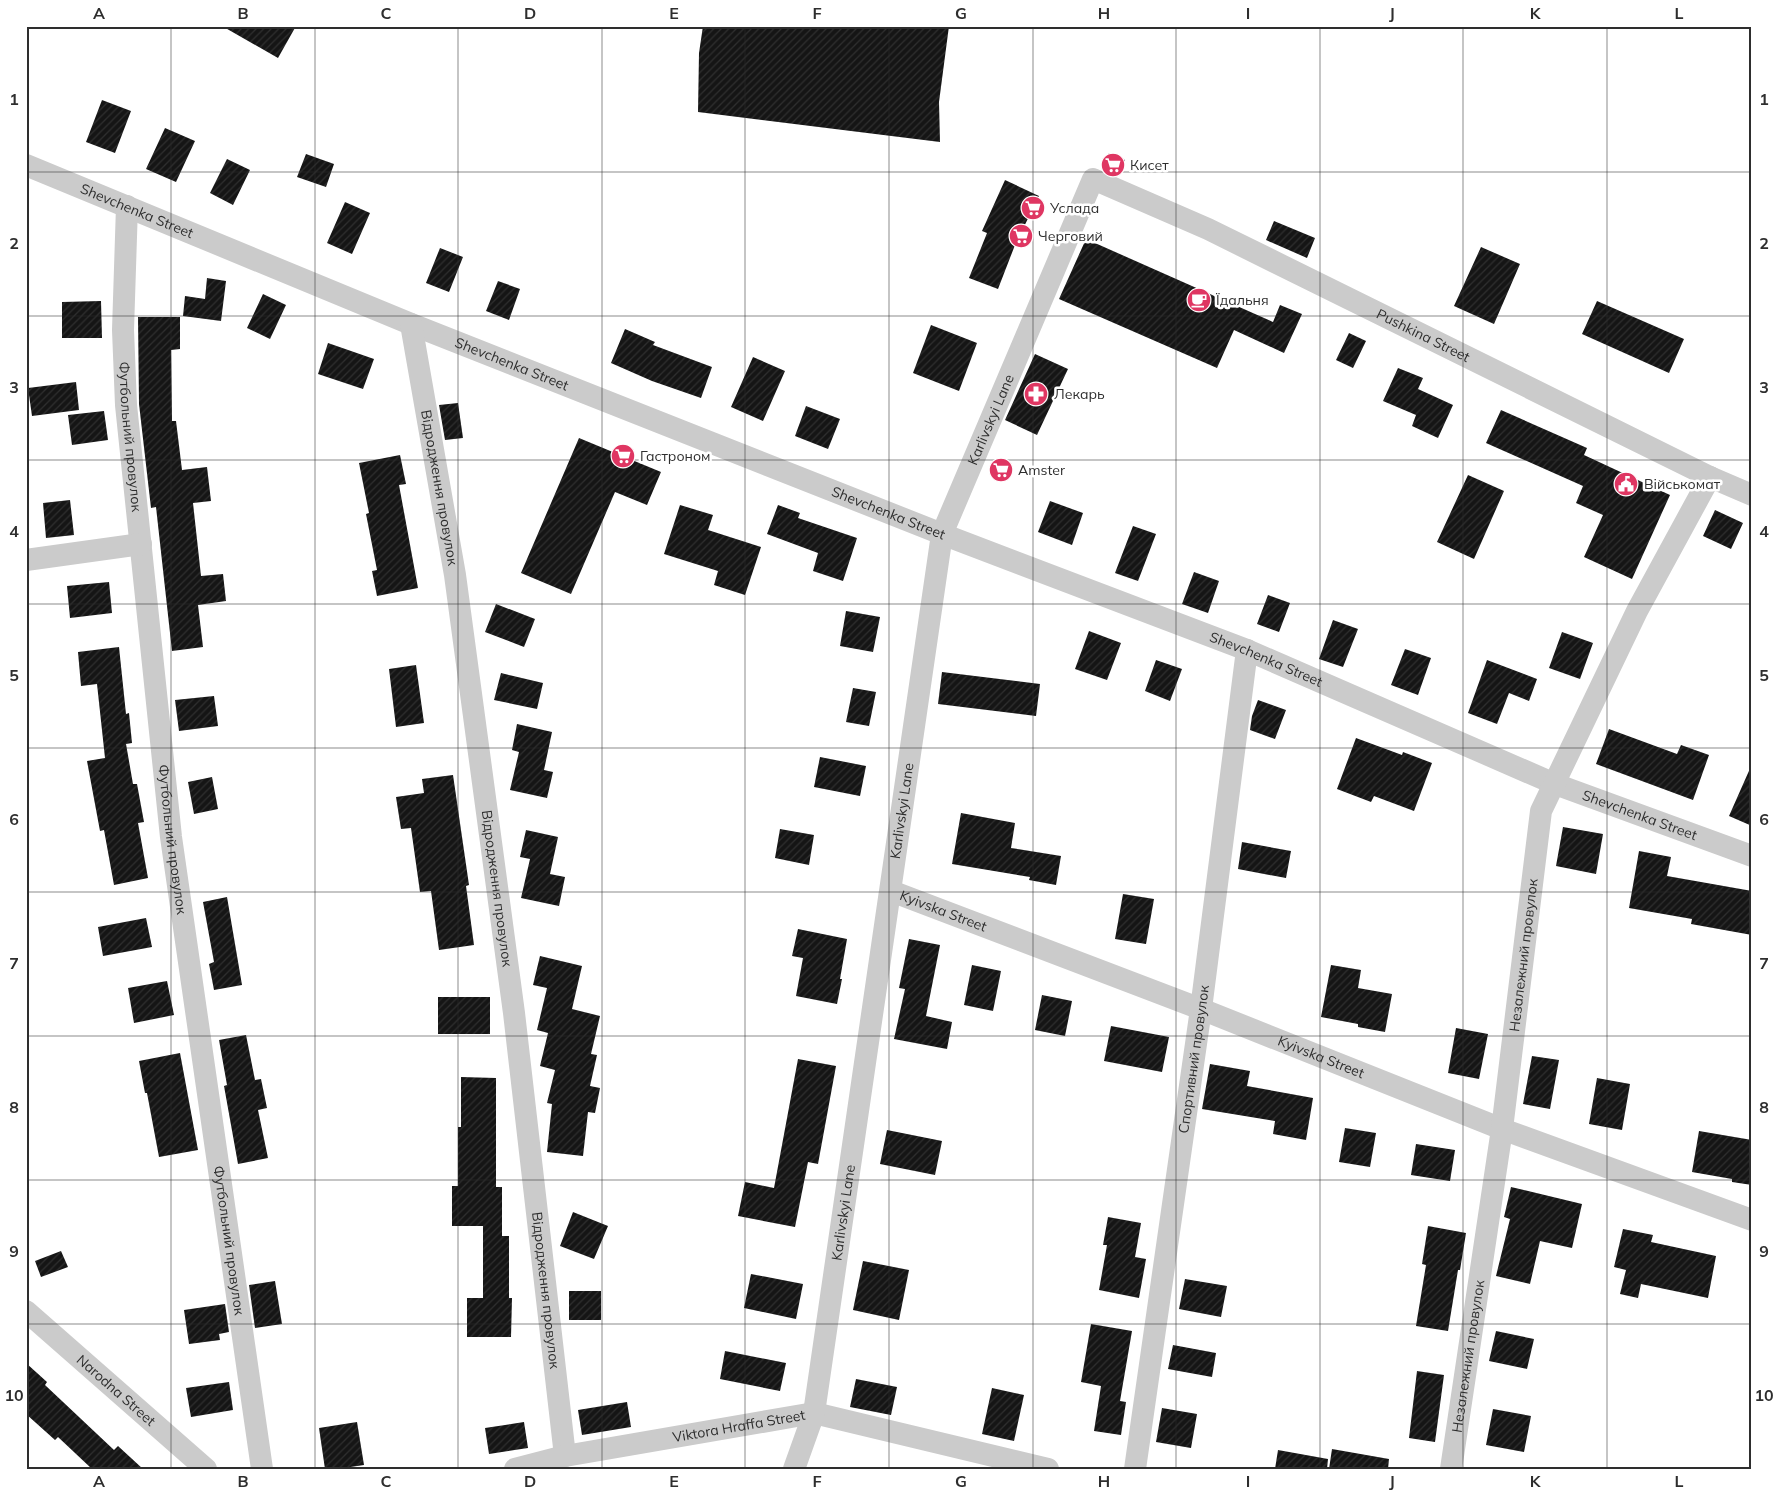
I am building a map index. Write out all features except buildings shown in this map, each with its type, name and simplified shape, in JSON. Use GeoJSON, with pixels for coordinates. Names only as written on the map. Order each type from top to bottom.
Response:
{"type":"FeatureCollection","features":[{"type":"Feature","properties":{"kind":"street","name":"Shevchenka Street"},"geometry":{"type":"LineString","coordinates":[[26,165],[411,324],[942,534],[1247,650],[1555,784],[1752,856]]}},
{"type":"Feature","properties":{"kind":"street","name":"Pushkina Street"},"geometry":{"type":"LineString","coordinates":[[1093,179],[1208,229],[1710,477],[1752,495]]}},
{"type":"Feature","properties":{"kind":"street","name":"Karlіvskyi Lane"},"geometry":{"type":"LineString","coordinates":[[794,1469],[814,1413],[942,534],[1093,179]]}},
{"type":"Feature","properties":{"kind":"street","name":"Футбольний провулок"},"geometry":{"type":"LineString","coordinates":[[127,206],[123,330],[126,406],[171,838],[262,1469]]}},
{"type":"Feature","properties":{"kind":"street","name":"Відродження провулок"},"geometry":{"type":"LineString","coordinates":[[411,324],[456,585],[514,1013],[565,1456]]}},
{"type":"Feature","properties":{"kind":"street","name":"Незалежний провулок"},"geometry":{"type":"LineString","coordinates":[[1451,1469],[1502,1129],[1541,811],[1637,611],[1710,477]]}},
{"type":"Feature","properties":{"kind":"street"},"geometry":{"type":"LineString","coordinates":[[26,560],[141,544]]}},
{"type":"Feature","properties":{"kind":"street","name":"Спортивний провулок"},"geometry":{"type":"LineString","coordinates":[[1135,1469],[1201,1009],[1247,650]]}},
{"type":"Feature","properties":{"kind":"street","name":"Kyivska Street"},"geometry":{"type":"LineString","coordinates":[[891,891],[1201,1009],[1502,1129],[1752,1220]]}},
{"type":"Feature","properties":{"kind":"street","name":"Narodna Street"},"geometry":{"type":"LineString","coordinates":[[26,1311],[206,1469]]}},
{"type":"Feature","properties":{"kind":"street","name":"Viktora Hraffa Street"},"geometry":{"type":"LineString","coordinates":[[515,1469],[565,1456],[814,1413],[1048,1469]]}},
{"type":"Feature","properties":{"kind":"place","name":"Кисет"},"geometry":{"type":"Point","coordinates":[1113,165]}},
{"type":"Feature","properties":{"kind":"place","name":"Услада"},"geometry":{"type":"Point","coordinates":[1033,208]}},
{"type":"Feature","properties":{"kind":"place","name":"Черговий"},"geometry":{"type":"Point","coordinates":[1021,236]}},
{"type":"Feature","properties":{"kind":"place","name":"Їдальня"},"geometry":{"type":"Point","coordinates":[1199,300]}},
{"type":"Feature","properties":{"kind":"place","name":"Лекарь"},"geometry":{"type":"Point","coordinates":[1036,394]}},
{"type":"Feature","properties":{"kind":"place","name":"Гастроном"},"geometry":{"type":"Point","coordinates":[623,456]}},
{"type":"Feature","properties":{"kind":"place","name":"Amster"},"geometry":{"type":"Point","coordinates":[1001,470]}},
{"type":"Feature","properties":{"kind":"place","name":"Військомат"},"geometry":{"type":"Point","coordinates":[1626,484]}}]}
